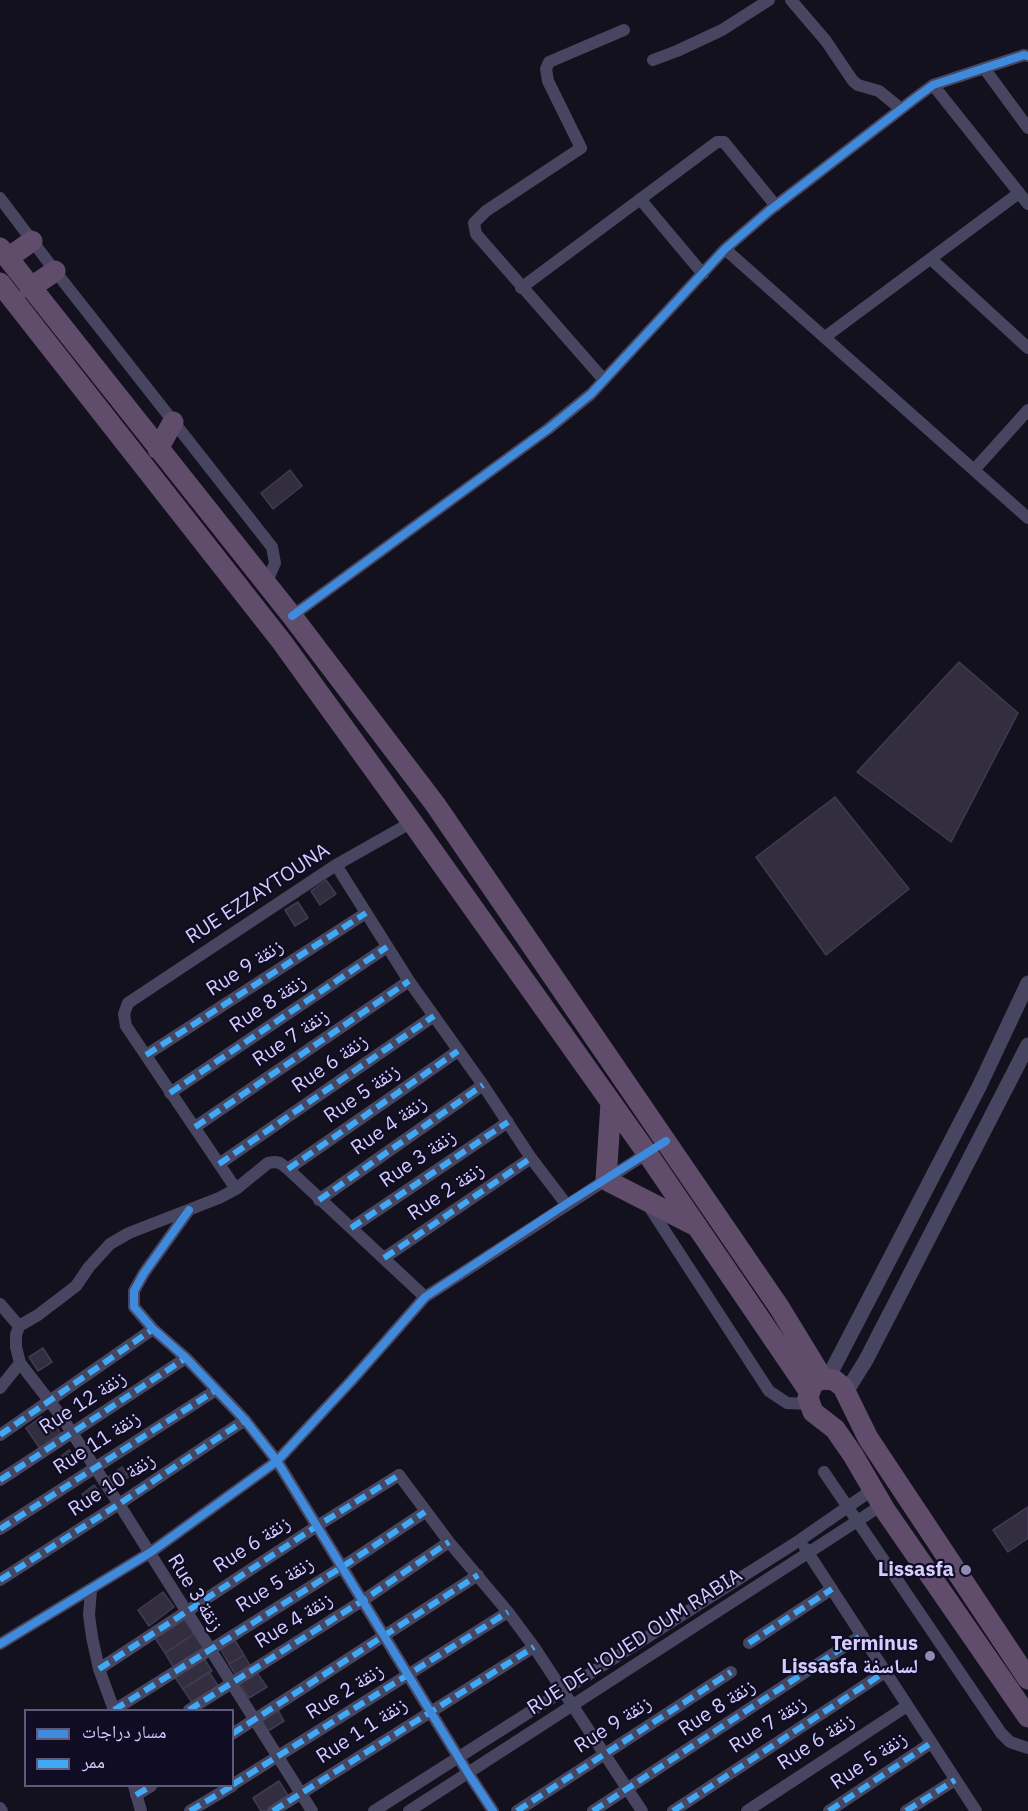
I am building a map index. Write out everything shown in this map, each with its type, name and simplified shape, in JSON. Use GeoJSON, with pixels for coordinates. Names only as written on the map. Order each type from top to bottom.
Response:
{"type":"FeatureCollection","features":[{"type":"Feature","properties":{"kind":"highway"},"geometry":{"type":"LineString","coordinates":[[32,241],[4,253],[267,584],[435,804],[779,1307],[818,1388],[813,1412],[835,1429],[854,1455],[879,1502],[1028,1718]]}},
{"type":"Feature","properties":{"kind":"highway"},"geometry":{"type":"LineString","coordinates":[[30,288],[55,271]]}},
{"type":"Feature","properties":{"kind":"highway"},"geometry":{"type":"LineString","coordinates":[[0,283],[282,642],[697,1226],[818,1388]]}},
{"type":"Feature","properties":{"kind":"highway"},"geometry":{"type":"LineString","coordinates":[[158,449],[173,422]]}},
{"type":"Feature","properties":{"kind":"highway"},"geometry":{"type":"LineString","coordinates":[[611,1103],[606,1180],[645,1202],[697,1226]]}},
{"type":"Feature","properties":{"kind":"highway"},"geometry":{"type":"LineString","coordinates":[[818,1388],[839,1383],[846,1392],[868,1438],[906,1498],[1028,1679]]}},
{"type":"Feature","properties":{"kind":"highway"},"geometry":{"type":"LineString","coordinates":[[879,1502],[893,1516],[902,1517],[907,1510],[906,1498]]}},
{"type":"Feature","properties":{"kind":"street"},"geometry":{"type":"LineString","coordinates":[[653,60],[722,30],[769,0]]}},
{"type":"Feature","properties":{"kind":"street"},"geometry":{"type":"LineString","coordinates":[[791,0],[826,41],[853,81],[858,85],[879,91],[901,109]]}},
{"type":"Feature","properties":{"kind":"street"},"geometry":{"type":"LineString","coordinates":[[604,380],[476,234],[474,223],[486,211],[581,148],[548,81],[546,69],[549,63],[624,30]]}},
{"type":"Feature","properties":{"kind":"street"},"geometry":{"type":"LineString","coordinates":[[292,616],[548,429],[591,394],[725,249],[776,206],[901,109],[933,85],[1024,55],[1028,56]]}},
{"type":"Feature","properties":{"kind":"street"},"geometry":{"type":"LineString","coordinates":[[984,68],[1028,128]]}},
{"type":"Feature","properties":{"kind":"street"},"geometry":{"type":"LineString","coordinates":[[933,85],[1028,204]]}},
{"type":"Feature","properties":{"kind":"street"},"geometry":{"type":"LineString","coordinates":[[521,288],[720,141],[724,142],[776,206]]}},
{"type":"Feature","properties":{"kind":"street"},"geometry":{"type":"LineString","coordinates":[[825,337],[1019,193]]}},
{"type":"Feature","properties":{"kind":"street"},"geometry":{"type":"LineString","coordinates":[[0,198],[272,547],[275,559],[267,584]]}},
{"type":"Feature","properties":{"kind":"street"},"geometry":{"type":"LineString","coordinates":[[640,200],[703,274]]}},
{"type":"Feature","properties":{"kind":"street"},"geometry":{"type":"LineString","coordinates":[[725,249],[1028,518]]}},
{"type":"Feature","properties":{"kind":"street"},"geometry":{"type":"LineString","coordinates":[[931,259],[1028,348]]}},
{"type":"Feature","properties":{"kind":"street"},"geometry":{"type":"LineString","coordinates":[[974,470],[1028,410]]}},
{"type":"Feature","properties":{"kind":"street","name":"RUE EZZAYTOUNA"},"geometry":{"type":"LineString","coordinates":[[146,1055],[126,1026],[124,1014],[128,1003],[336,866],[412,822]]}},
{"type":"Feature","properties":{"kind":"street"},"geometry":{"type":"LineString","coordinates":[[336,866],[409,981],[483,1085],[531,1158],[566,1204]]}},
{"type":"Feature","properties":{"kind":"street","name":"Rue 9 زنقة"},"geometry":{"type":"LineString","coordinates":[[146,1055],[366,913]]}},
{"type":"Feature","properties":{"kind":"street","name":"Rue 8 زنقة"},"geometry":{"type":"LineString","coordinates":[[170,1093],[387,947]]}},
{"type":"Feature","properties":{"kind":"street","name":"Rue 7 زنقة"},"geometry":{"type":"LineString","coordinates":[[195,1127],[409,981]]}},
{"type":"Feature","properties":{"kind":"street"},"geometry":{"type":"LineString","coordinates":[[645,1202],[769,1391],[788,1403],[818,1388],[957,1130],[1028,983]]}},
{"type":"Feature","properties":{"kind":"street","name":"Rue 6 زنقة"},"geometry":{"type":"LineString","coordinates":[[219,1164],[434,1016]]}},
{"type":"Feature","properties":{"kind":"street"},"geometry":{"type":"LineString","coordinates":[[846,1392],[866,1360],[1028,1045]]}},
{"type":"Feature","properties":{"kind":"street","name":"Rue 5 زنقة"},"geometry":{"type":"LineString","coordinates":[[288,1169],[458,1050]]}},
{"type":"Feature","properties":{"kind":"street"},"geometry":{"type":"LineString","coordinates":[[146,1055],[236,1189]]}},
{"type":"Feature","properties":{"kind":"street","name":"Rue 4 زنقة"},"geometry":{"type":"LineString","coordinates":[[319,1200],[483,1085]]}},
{"type":"Feature","properties":{"kind":"street","name":"Rue 3 زنقة"},"geometry":{"type":"LineString","coordinates":[[351,1228],[508,1122]]}},
{"type":"Feature","properties":{"kind":"street"},"geometry":{"type":"LineString","coordinates":[[957,1130],[979,1142]]}},
{"type":"Feature","properties":{"kind":"street"},"geometry":{"type":"LineString","coordinates":[[0,1644],[151,1552],[277,1461],[425,1297],[666,1141]]}},
{"type":"Feature","properties":{"kind":"street","name":"Rue 2 زنقة"},"geometry":{"type":"LineString","coordinates":[[384,1258],[531,1158]]}},
{"type":"Feature","properties":{"kind":"street"},"geometry":{"type":"LineString","coordinates":[[0,1388],[20,1363],[16,1347],[19,1326],[38,1315],[76,1286],[89,1267],[110,1244],[129,1233],[219,1198],[236,1189],[268,1163],[280,1163],[288,1169],[425,1297]]}},
{"type":"Feature","properties":{"kind":"street"},"geometry":{"type":"LineString","coordinates":[[189,1210],[134,1291],[134,1307],[153,1329],[186,1358],[245,1420],[277,1461],[493,1811]]}},
{"type":"Feature","properties":{"kind":"street"},"geometry":{"type":"LineString","coordinates":[[0,1304],[19,1326]]}},
{"type":"Feature","properties":{"kind":"street"},"geometry":{"type":"LineString","coordinates":[[0,1435],[153,1329]]}},
{"type":"Feature","properties":{"kind":"street","name":"Rue 12 زنقة"},"geometry":{"type":"LineString","coordinates":[[0,1480],[186,1358]]}},
{"type":"Feature","properties":{"kind":"street","name":"Rue 3 زنقة"},"geometry":{"type":"LineString","coordinates":[[20,1363],[49,1400],[151,1552],[312,1811]]}},
{"type":"Feature","properties":{"kind":"street","name":"Rue 11 زنقة"},"geometry":{"type":"LineString","coordinates":[[0,1529],[216,1390]]}},
{"type":"Feature","properties":{"kind":"street","name":"Rue 10 زنقة"},"geometry":{"type":"LineString","coordinates":[[0,1580],[245,1420]]}},
{"type":"Feature","properties":{"kind":"street"},"geometry":{"type":"LineString","coordinates":[[824,1472],[1000,1733],[1010,1742],[1028,1748]]}},
{"type":"Feature","properties":{"kind":"street","name":"Rue 6 زنقة"},"geometry":{"type":"LineString","coordinates":[[99,1669],[316,1526],[399,1475],[425,1512]]}},
{"type":"Feature","properties":{"kind":"street","name":"RUE DE L'OUED OUM RABIA"},"geometry":{"type":"LineString","coordinates":[[374,1811],[848,1508],[879,1502]]}},
{"type":"Feature","properties":{"kind":"street","name":"RUE DE L'OUED OUM RABIA"},"geometry":{"type":"LineString","coordinates":[[409,1811],[858,1522],[879,1502]]}},
{"type":"Feature","properties":{"kind":"street"},"geometry":{"type":"LineString","coordinates":[[425,1512],[534,1647],[642,1811]]}},
{"type":"Feature","properties":{"kind":"street","name":"Rue 5 زنقة"},"geometry":{"type":"LineString","coordinates":[[116,1709],[342,1567],[425,1512]]}},
{"type":"Feature","properties":{"kind":"street"},"geometry":{"type":"LineString","coordinates":[[800,1540],[976,1811]]}},
{"type":"Feature","properties":{"kind":"street","name":"Rue 4 زنقة"},"geometry":{"type":"LineString","coordinates":[[191,1709],[362,1601],[449,1542]]}},
{"type":"Feature","properties":{"kind":"street"},"geometry":{"type":"LineString","coordinates":[[234,1733],[478,1575]]}},
{"type":"Feature","properties":{"kind":"street"},"geometry":{"type":"LineString","coordinates":[[749,1643],[832,1589]]}},
{"type":"Feature","properties":{"kind":"street"},"geometry":{"type":"LineString","coordinates":[[91,1590],[89,1615],[92,1637],[99,1669],[114,1709]]}},
{"type":"Feature","properties":{"kind":"street","name":"Rue 2 زنقة"},"geometry":{"type":"LineString","coordinates":[[234,1784],[508,1612]]}},
{"type":"Feature","properties":{"kind":"street","name":"Rue 8 زنقة"},"geometry":{"type":"LineString","coordinates":[[593,1811],[862,1635]]}},
{"type":"Feature","properties":{"kind":"street","name":"Rue 1 زنقة 1"},"geometry":{"type":"LineString","coordinates":[[273,1811],[534,1647]]}},
{"type":"Feature","properties":{"kind":"street","name":"Rue 9 زنقة"},"geometry":{"type":"LineString","coordinates":[[517,1811],[730,1672]]}},
{"type":"Feature","properties":{"kind":"street","name":"Rue 7 زنقة"},"geometry":{"type":"LineString","coordinates":[[673,1811],[885,1672]]}},
{"type":"Feature","properties":{"kind":"street","name":"Rue 6 زنقة"},"geometry":{"type":"LineString","coordinates":[[747,1811],[907,1706]]}},
{"type":"Feature","properties":{"kind":"street","name":"Rue 5 زنقة"},"geometry":{"type":"LineString","coordinates":[[829,1811],[931,1743]]}},
{"type":"Feature","properties":{"kind":"street"},"geometry":{"type":"LineString","coordinates":[[906,1811],[955,1780]]}},
{"type":"Feature","properties":{"kind":"street","name":"Rue 2 زنقة"},"geometry":{"type":"LineString","coordinates":[[190,1811],[229,1787]]}},
{"type":"Feature","properties":{"kind":"street"},"geometry":{"type":"LineString","coordinates":[[135,1790],[141,1811]]}},
{"type":"Feature","properties":{"kind":"building"},"geometry":{"type":"Polygon","coordinates":[[[290,470],[302,486],[273,509],[261,493],[290,470]]]}},
{"type":"Feature","properties":{"kind":"building"},"geometry":{"type":"Polygon","coordinates":[[[959,662],[1018,713],[951,842],[857,772],[959,662]]]}},
{"type":"Feature","properties":{"kind":"building"},"geometry":{"type":"Polygon","coordinates":[[[835,797],[909,889],[826,955],[756,857],[835,797]]]}},
{"type":"Feature","properties":{"kind":"building"},"geometry":{"type":"Polygon","coordinates":[[[326,880],[336,894],[320,905],[311,891],[326,880]]]}},
{"type":"Feature","properties":{"kind":"building"},"geometry":{"type":"Polygon","coordinates":[[[298,902],[308,918],[295,926],[285,910],[298,902]]]}},
{"type":"Feature","properties":{"kind":"building"},"geometry":{"type":"Polygon","coordinates":[[[43,1348],[52,1362],[38,1371],[29,1357],[43,1348]]]}},
{"type":"Feature","properties":{"kind":"building"},"geometry":{"type":"Polygon","coordinates":[[[41,1417],[50,1419],[62,1435],[41,1450],[26,1428],[41,1417]]]}},
{"type":"Feature","properties":{"kind":"building"},"geometry":{"type":"Polygon","coordinates":[[[69,1450],[77,1461],[64,1471],[56,1460],[69,1450]]]}},
{"type":"Feature","properties":{"kind":"building"},"geometry":{"type":"Polygon","coordinates":[[[122,1467],[129,1477],[114,1487],[107,1478],[122,1467]]]}},
{"type":"Feature","properties":{"kind":"building"},"geometry":{"type":"Polygon","coordinates":[[[94,1485],[102,1495],[89,1504],[82,1494],[94,1485]]]}},
{"type":"Feature","properties":{"kind":"building"},"geometry":{"type":"Polygon","coordinates":[[[1028,1507],[1028,1538],[1008,1552],[993,1530],[1028,1507]]]}},
{"type":"Feature","properties":{"kind":"building"},"geometry":{"type":"Polygon","coordinates":[[[163,1592],[174,1607],[149,1626],[138,1610],[163,1592]]]}},
{"type":"Feature","properties":{"kind":"building"},"geometry":{"type":"Polygon","coordinates":[[[184,1619],[194,1634],[165,1653],[155,1638],[184,1619]]]}},
{"type":"Feature","properties":{"kind":"building"},"geometry":{"type":"Polygon","coordinates":[[[194,1634],[204,1648],[174,1668],[165,1653],[194,1634]]]}},
{"type":"Feature","properties":{"kind":"building"},"geometry":{"type":"Polygon","coordinates":[[[234,1639],[244,1655],[229,1664],[220,1648],[234,1639]]]}},
{"type":"Feature","properties":{"kind":"building"},"geometry":{"type":"Polygon","coordinates":[[[244,1655],[252,1669],[237,1677],[229,1664],[244,1655]]]}},
{"type":"Feature","properties":{"kind":"building"},"geometry":{"type":"Polygon","coordinates":[[[203,1657],[212,1671],[183,1689],[174,1676],[203,1657]]]}},
{"type":"Feature","properties":{"kind":"building"},"geometry":{"type":"Polygon","coordinates":[[[209,1672],[219,1687],[193,1704],[183,1689],[209,1672]]]}},
{"type":"Feature","properties":{"kind":"building"},"geometry":{"type":"Polygon","coordinates":[[[257,1673],[267,1687],[249,1698],[240,1683],[257,1673]]]}},
{"type":"Feature","properties":{"kind":"building"},"geometry":{"type":"Polygon","coordinates":[[[277,1708],[284,1721],[268,1731],[260,1718],[277,1708]]]}},
{"type":"Feature","properties":{"kind":"building"},"geometry":{"type":"Polygon","coordinates":[[[279,1781],[289,1797],[268,1811],[261,1811],[253,1798],[279,1781]]]}},
{"type":"Feature","properties":{"kind":"marked path"},"geometry":{"type":"LineString","coordinates":[[146,1055],[366,913]]}},
{"type":"Feature","properties":{"kind":"marked path"},"geometry":{"type":"LineString","coordinates":[[170,1093],[387,947]]}},
{"type":"Feature","properties":{"kind":"marked path"},"geometry":{"type":"LineString","coordinates":[[195,1127],[409,981]]}},
{"type":"Feature","properties":{"kind":"marked path"},"geometry":{"type":"LineString","coordinates":[[219,1164],[434,1016]]}},
{"type":"Feature","properties":{"kind":"marked path"},"geometry":{"type":"LineString","coordinates":[[288,1169],[458,1051]]}},
{"type":"Feature","properties":{"kind":"marked path"},"geometry":{"type":"LineString","coordinates":[[319,1200],[483,1085]]}},
{"type":"Feature","properties":{"kind":"marked path"},"geometry":{"type":"LineString","coordinates":[[351,1228],[508,1122]]}},
{"type":"Feature","properties":{"kind":"marked path"},"geometry":{"type":"LineString","coordinates":[[384,1258],[531,1158]]}},
{"type":"Feature","properties":{"kind":"marked path"},"geometry":{"type":"LineString","coordinates":[[0,1435],[153,1329]]}},
{"type":"Feature","properties":{"kind":"marked path"},"geometry":{"type":"LineString","coordinates":[[0,1480],[186,1358]]}},
{"type":"Feature","properties":{"kind":"marked path"},"geometry":{"type":"LineString","coordinates":[[0,1529],[216,1390]]}},
{"type":"Feature","properties":{"kind":"marked path"},"geometry":{"type":"LineString","coordinates":[[0,1580],[245,1420]]}},
{"type":"Feature","properties":{"kind":"marked path"},"geometry":{"type":"LineString","coordinates":[[99,1669],[399,1475]]}},
{"type":"Feature","properties":{"kind":"marked path"},"geometry":{"type":"LineString","coordinates":[[116,1709],[342,1567],[425,1512]]}},
{"type":"Feature","properties":{"kind":"marked path"},"geometry":{"type":"LineString","coordinates":[[191,1709],[362,1601],[449,1542]]}},
{"type":"Feature","properties":{"kind":"marked path"},"geometry":{"type":"LineString","coordinates":[[234,1733],[478,1575]]}},
{"type":"Feature","properties":{"kind":"marked path"},"geometry":{"type":"LineString","coordinates":[[749,1643],[832,1589]]}},
{"type":"Feature","properties":{"kind":"marked path"},"geometry":{"type":"LineString","coordinates":[[234,1784],[508,1612]]}},
{"type":"Feature","properties":{"kind":"marked path"},"geometry":{"type":"LineString","coordinates":[[593,1811],[862,1635]]}},
{"type":"Feature","properties":{"kind":"marked path"},"geometry":{"type":"LineString","coordinates":[[273,1811],[534,1647]]}},
{"type":"Feature","properties":{"kind":"marked path"},"geometry":{"type":"LineString","coordinates":[[517,1811],[731,1672]]}},
{"type":"Feature","properties":{"kind":"marked path"},"geometry":{"type":"LineString","coordinates":[[673,1811],[885,1672]]}},
{"type":"Feature","properties":{"kind":"marked path"},"geometry":{"type":"LineString","coordinates":[[829,1811],[931,1743]]}},
{"type":"Feature","properties":{"kind":"marked path"},"geometry":{"type":"LineString","coordinates":[[906,1811],[955,1780]]}},
{"type":"Feature","properties":{"kind":"marked path"},"geometry":{"type":"LineString","coordinates":[[136,1795],[149,1787]]}},
{"type":"Feature","properties":{"kind":"marked path"},"geometry":{"type":"LineString","coordinates":[[190,1811],[230,1787]]}},
{"type":"Feature","properties":{"kind":"cycle path"},"geometry":{"type":"LineString","coordinates":[[292,616],[548,429],[591,394],[725,249],[770,210],[918,96],[933,85],[1024,55],[1028,56]]}},
{"type":"Feature","properties":{"kind":"cycle path"},"geometry":{"type":"LineString","coordinates":[[0,1644],[151,1552],[277,1461],[425,1297],[666,1141]]}},
{"type":"Feature","properties":{"kind":"cycle path"},"geometry":{"type":"LineString","coordinates":[[189,1210],[144,1273],[134,1291],[134,1307],[153,1329],[186,1358],[245,1420],[277,1461],[493,1811]]}},
{"type":"Feature","properties":{"kind":"place","name":"Lissasfa"},"geometry":{"type":"Point","coordinates":[966,1570]}},
{"type":"Feature","properties":{"kind":"place","name":"Terminus Lissasfa لساسفة"},"geometry":{"type":"Point","coordinates":[930,1656]}}]}
